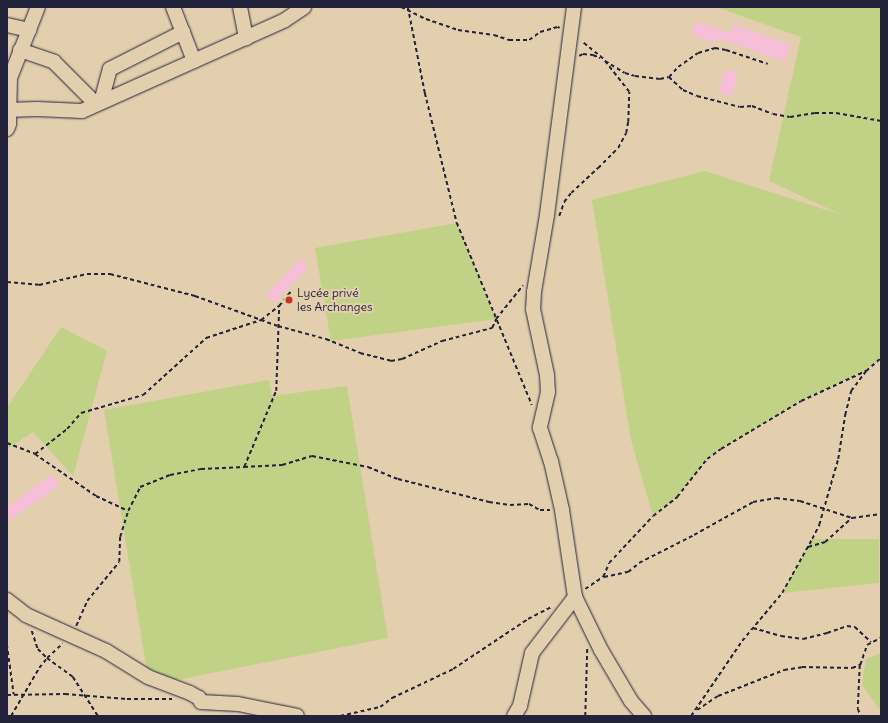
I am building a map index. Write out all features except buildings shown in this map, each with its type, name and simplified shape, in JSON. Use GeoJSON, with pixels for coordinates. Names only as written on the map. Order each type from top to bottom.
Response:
{"type":"FeatureCollection","features":[{"type":"Feature","properties":{"kind":"street"},"geometry":{"type":"LineString","coordinates":[[7,129],[9,124],[8,110],[10,69],[20,50],[38,7]]}},
{"type":"Feature","properties":{"kind":"street"},"geometry":{"type":"LineString","coordinates":[[174,7],[194,61]]}},
{"type":"Feature","properties":{"kind":"street"},"geometry":{"type":"LineString","coordinates":[[240,7],[246,38]]}},
{"type":"Feature","properties":{"kind":"street"},"geometry":{"type":"LineString","coordinates":[[8,110],[82,112],[285,20],[304,7]]}},
{"type":"Feature","properties":{"kind":"street"},"geometry":{"type":"LineString","coordinates":[[574,7],[534,292],[533,309],[547,375],[548,392],[540,428],[551,461],[562,510],[575,597],[601,650],[631,701],[644,716]]}},
{"type":"Feature","properties":{"kind":"street"},"geometry":{"type":"LineString","coordinates":[[7,25],[29,30]]}},
{"type":"Feature","properties":{"kind":"street"},"geometry":{"type":"LineString","coordinates":[[99,103],[110,69],[183,32]]}},
{"type":"Feature","properties":{"kind":"street"},"geometry":{"type":"LineString","coordinates":[[20,50],[54,62],[99,103]]}},
{"type":"Feature","properties":{"kind":"street"},"geometry":{"type":"LineString","coordinates":[[514,716],[520,706],[532,653],[575,597]]}},
{"type":"Feature","properties":{"kind":"street"},"geometry":{"type":"LineString","coordinates":[[7,600],[26,615],[106,651],[148,677],[190,693],[199,698],[201,702],[238,704],[297,716]]}},
{"type":"Feature","properties":{"kind":"path"},"geometry":{"type":"LineString","coordinates":[[401,7],[458,30],[494,35],[509,40],[529,40],[540,32],[558,27],[570,33],[603,59],[625,73],[634,76],[660,79],[669,77],[678,67],[698,53],[715,48],[726,50],[768,64]]}},
{"type":"Feature","properties":{"kind":"path"},"geometry":{"type":"LineString","coordinates":[[408,7],[425,93],[457,223],[533,406]]}},
{"type":"Feature","properties":{"kind":"path"},"geometry":{"type":"LineString","coordinates":[[559,216],[564,202],[571,193],[618,148],[626,132],[628,122],[629,92],[603,59],[593,55],[583,54],[566,65]]}},
{"type":"Feature","properties":{"kind":"path"},"geometry":{"type":"LineString","coordinates":[[669,77],[683,90],[697,96],[740,107],[752,106],[773,114],[790,117],[815,113],[836,113],[881,121]]}},
{"type":"Feature","properties":{"kind":"path"},"geometry":{"type":"LineString","coordinates":[[7,282],[39,285],[86,274],[110,274],[195,296],[278,326],[326,339],[360,353],[391,361],[402,359],[442,341],[492,328],[496,319],[523,284]]}},
{"type":"Feature","properties":{"kind":"path"},"geometry":{"type":"LineString","coordinates":[[36,454],[67,430],[81,413],[143,395],[206,338],[261,320],[280,306],[291,291]]}},
{"type":"Feature","properties":{"kind":"path"},"geometry":{"type":"LineString","coordinates":[[244,467],[276,391],[280,306]]}},
{"type":"Feature","properties":{"kind":"path"},"geometry":{"type":"LineString","coordinates":[[691,716],[717,677],[753,628],[782,593],[808,547],[819,525],[838,459],[845,415],[851,391],[866,371],[881,358]]}},
{"type":"Feature","properties":{"kind":"path"},"geometry":{"type":"LineString","coordinates":[[603,577],[609,563],[653,516],[677,497],[708,459],[721,449],[801,401],[866,371]]}},
{"type":"Feature","properties":{"kind":"path"},"geometry":{"type":"LineString","coordinates":[[7,443],[36,454],[96,496],[128,511]]}},
{"type":"Feature","properties":{"kind":"path"},"geometry":{"type":"LineString","coordinates":[[12,716],[47,658],[72,636],[87,601],[119,562],[120,537],[128,511],[140,487],[170,475],[201,469],[282,465],[312,456],[368,467],[398,479],[489,502],[510,505],[529,504],[540,510],[562,510]]}},
{"type":"Feature","properties":{"kind":"path"},"geometry":{"type":"LineString","coordinates":[[575,597],[603,577],[628,572],[639,563],[694,535],[753,502],[776,498],[800,501],[852,518],[881,514]]}},
{"type":"Feature","properties":{"kind":"path"},"geometry":{"type":"LineString","coordinates":[[808,547],[825,542],[852,518]]}},
{"type":"Feature","properties":{"kind":"path"},"geometry":{"type":"LineString","coordinates":[[340,716],[380,706],[392,698],[453,669],[528,619],[555,606]]}},
{"type":"Feature","properties":{"kind":"path"},"geometry":{"type":"LineString","coordinates":[[26,615],[38,649],[47,658],[73,677],[98,716]]}},
{"type":"Feature","properties":{"kind":"path"},"geometry":{"type":"LineString","coordinates":[[753,628],[781,636],[803,639],[847,626],[855,626],[871,642]]}},
{"type":"Feature","properties":{"kind":"path"},"geometry":{"type":"LineString","coordinates":[[861,716],[858,709],[860,665],[867,646],[871,642],[881,638]]}},
{"type":"Feature","properties":{"kind":"path"},"geometry":{"type":"LineString","coordinates":[[585,716],[587,643]]}},
{"type":"Feature","properties":{"kind":"path"},"geometry":{"type":"LineString","coordinates":[[7,644],[14,695]]}},
{"type":"Feature","properties":{"kind":"path"},"geometry":{"type":"LineString","coordinates":[[695,711],[718,696],[784,670],[802,667],[852,668],[860,665]]}},
{"type":"Feature","properties":{"kind":"path"},"geometry":{"type":"LineString","coordinates":[[7,696],[84,695],[127,699],[173,699]]}},
{"type":"Feature","properties":{"kind":"green space"},"geometry":{"type":"Polygon","coordinates":[[[716,7],[881,7],[881,358],[866,371],[801,401],[721,449],[707,459],[677,497],[653,516],[631,440],[592,200],[705,171],[842,215],[769,181],[801,37],[716,7]]]}},
{"type":"Feature","properties":{"kind":"green space"},"geometry":{"type":"Polygon","coordinates":[[[457,223],[496,319],[331,341],[315,248],[457,223]]]}},
{"type":"Feature","properties":{"kind":"green space"},"geometry":{"type":"Polygon","coordinates":[[[7,282],[8,406],[61,327],[107,351],[73,476],[33,432],[7,449],[7,282]]]}},
{"type":"Feature","properties":{"kind":"green space"},"geometry":{"type":"Polygon","coordinates":[[[269,380],[272,396],[347,386],[388,638],[162,683],[148,677],[104,410],[269,380]]]}},
{"type":"Feature","properties":{"kind":"green space"},"geometry":{"type":"Polygon","coordinates":[[[812,539],[879,539],[879,583],[782,593],[812,539]]]}},
{"type":"Feature","properties":{"kind":"green space"},"geometry":{"type":"Polygon","coordinates":[[[881,653],[881,711],[862,685],[866,659],[881,653]]]}},
{"type":"Feature","properties":{"kind":"place","name":"Lycée privé les Archanges"},"geometry":{"type":"Point","coordinates":[289,300]}}]}
